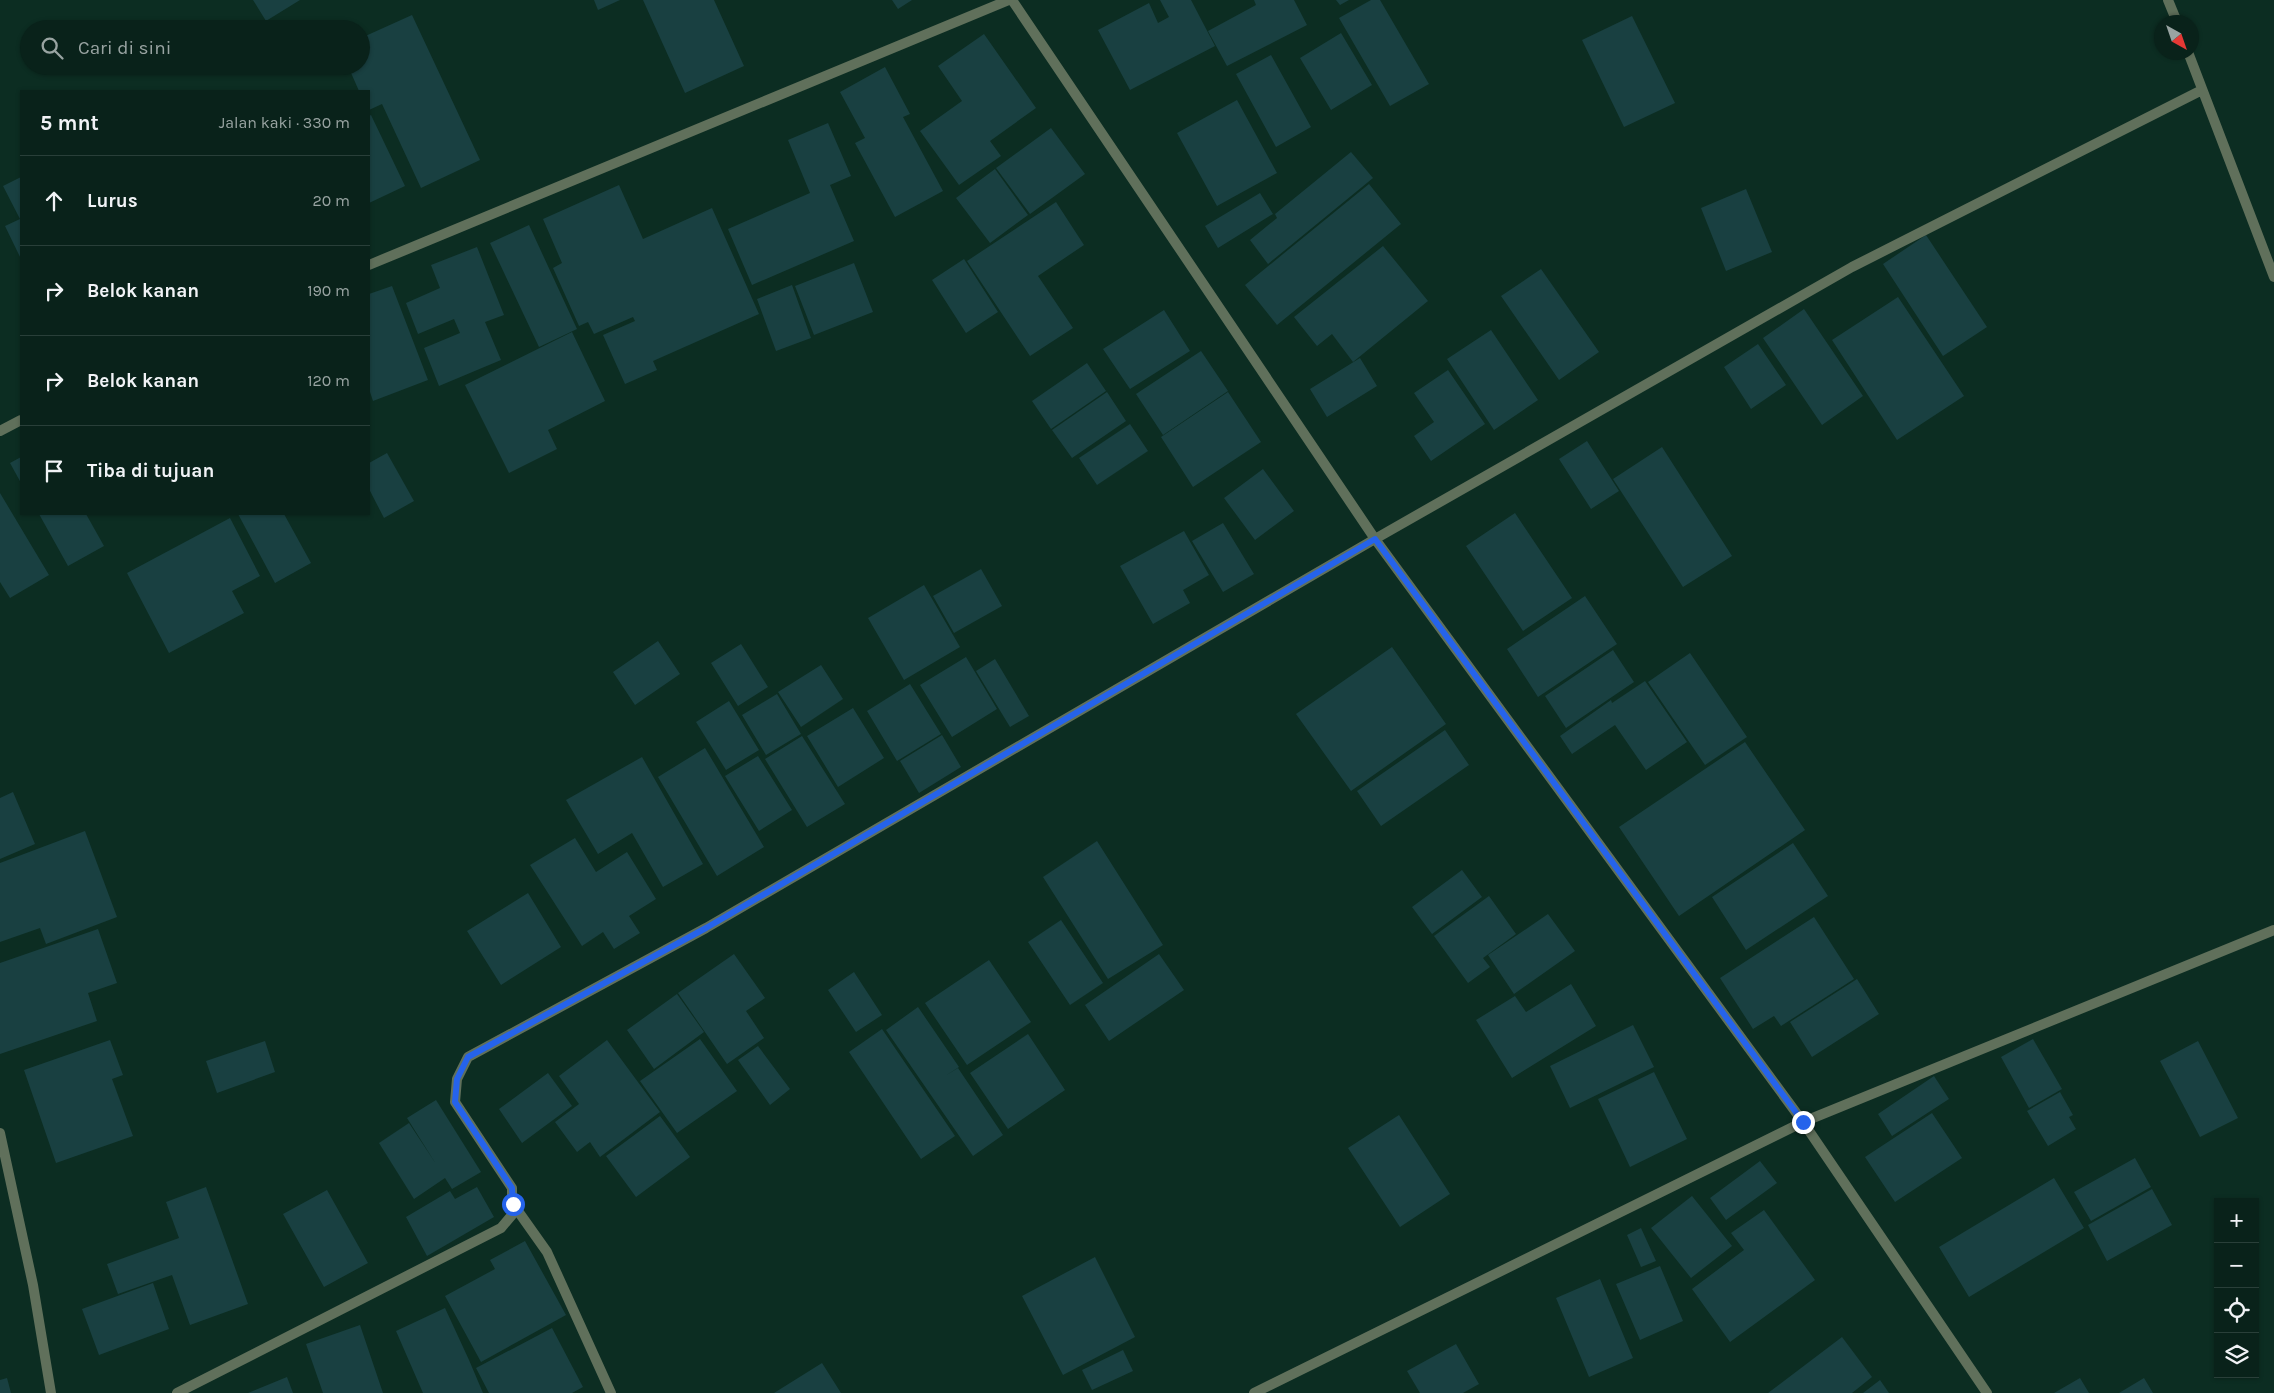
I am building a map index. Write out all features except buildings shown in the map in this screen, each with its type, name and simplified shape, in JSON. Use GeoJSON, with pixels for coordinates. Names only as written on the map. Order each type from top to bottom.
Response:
{"type":"FeatureCollection","features":[{"type":"Feature","properties":{"kind":"street"},"geometry":{"type":"LineString","coordinates":[[370,265],[1011,0],[1375,539],[1803,1122],[1987,1393]]}},
{"type":"Feature","properties":{"kind":"street"},"geometry":{"type":"LineString","coordinates":[[2168,0],[2174,15]]}},
{"type":"Feature","properties":{"kind":"street"},"geometry":{"type":"LineString","coordinates":[[2191,60],[2274,278]]}},
{"type":"Feature","properties":{"kind":"street"},"geometry":{"type":"LineString","coordinates":[[177,1393],[501,1228],[512,1215],[512,1188],[455,1102],[457,1079],[468,1057],[706,928],[1375,539],[1852,267],[2202,90]]}},
{"type":"Feature","properties":{"kind":"street"},"geometry":{"type":"LineString","coordinates":[[0,431],[20,421]]}},
{"type":"Feature","properties":{"kind":"street"},"geometry":{"type":"LineString","coordinates":[[1254,1393],[1803,1122],[2274,930]]}},
{"type":"Feature","properties":{"kind":"street"},"geometry":{"type":"LineString","coordinates":[[0,1133],[33,1285],[51,1393]]}},
{"type":"Feature","properties":{"kind":"street"},"geometry":{"type":"LineString","coordinates":[[513,1204],[548,1252],[611,1393]]}},
{"type":"Feature","properties":{"kind":"route"},"geometry":{"type":"LineString","coordinates":[[513,1204],[512,1188],[455,1102],[457,1079],[468,1057],[706,928],[1375,539],[1803,1122]]}}]}
